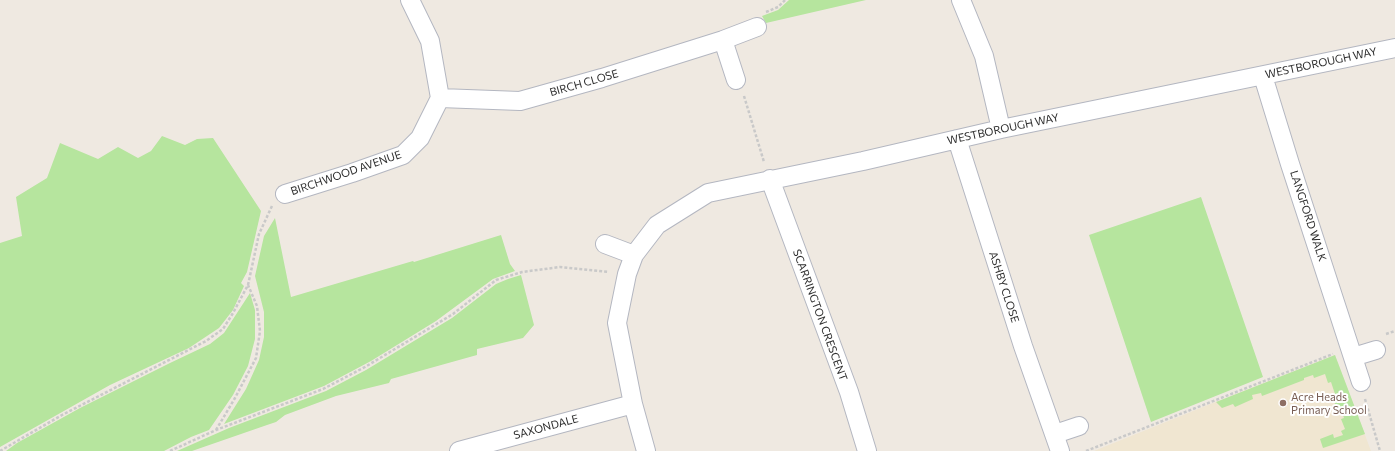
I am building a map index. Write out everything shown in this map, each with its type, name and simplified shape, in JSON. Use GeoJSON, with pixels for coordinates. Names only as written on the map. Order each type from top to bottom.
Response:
{"type":"FeatureCollection","features":[{"type":"Feature","properties":{"kind":"street"},"geometry":{"type":"LineString","coordinates":[[410,0],[430,41],[440,98]]}},
{"type":"Feature","properties":{"kind":"street"},"geometry":{"type":"LineString","coordinates":[[961,0],[984,56],[1001,129]]}},
{"type":"Feature","properties":{"kind":"street","name":"BIRCH CLOSE"},"geometry":{"type":"LineString","coordinates":[[440,98],[520,101],[602,78],[723,40],[757,27]]}},
{"type":"Feature","properties":{"kind":"street"},"geometry":{"type":"LineString","coordinates":[[723,40],[736,80]]}},
{"type":"Feature","properties":{"kind":"street","name":"WESTBOROUGH WAY"},"geometry":{"type":"LineString","coordinates":[[646,451],[633,404],[617,323],[627,274],[634,255],[657,225],[708,193],[863,161],[1001,129],[1395,48]]}},
{"type":"Feature","properties":{"kind":"street","name":"LANGFORD WALK"},"geometry":{"type":"LineString","coordinates":[[1263,76],[1361,382]]}},
{"type":"Feature","properties":{"kind":"street","name":"BIRCHWOOD AVENUE"},"geometry":{"type":"LineString","coordinates":[[285,194],[403,155],[420,138],[440,98]]}},
{"type":"Feature","properties":{"kind":"street","name":"ASHBY CLOSE"},"geometry":{"type":"LineString","coordinates":[[956,139],[1023,346],[1057,443],[1079,426]]}},
{"type":"Feature","properties":{"kind":"street","name":"SCARRINGTON CRESCENT"},"geometry":{"type":"LineString","coordinates":[[770,180],[849,392],[867,451]]}},
{"type":"Feature","properties":{"kind":"street"},"geometry":{"type":"LineString","coordinates":[[605,244],[634,255]]}},
{"type":"Feature","properties":{"kind":"street"},"geometry":{"type":"LineString","coordinates":[[1353,357],[1376,350]]}},
{"type":"Feature","properties":{"kind":"street","name":"SAXONDALE"},"geometry":{"type":"LineString","coordinates":[[459,451],[633,404]]}},
{"type":"Feature","properties":{"kind":"path"},"geometry":{"type":"LineString","coordinates":[[736,80],[742,88],[770,180]]}},
{"type":"Feature","properties":{"kind":"path"},"geometry":{"type":"LineString","coordinates":[[0,451],[62,415],[206,341],[223,329],[248,285],[259,234],[273,205],[285,194]]}},
{"type":"Feature","properties":{"kind":"path"},"geometry":{"type":"LineString","coordinates":[[170,451],[216,430],[323,389],[365,367],[453,314],[496,280],[522,272],[560,267],[627,274]]}},
{"type":"Feature","properties":{"kind":"path"},"geometry":{"type":"LineString","coordinates":[[216,430],[256,358],[260,331],[257,306],[248,285]]}},
{"type":"Feature","properties":{"kind":"path"},"geometry":{"type":"LineString","coordinates":[[1086,451],[1336,352],[1353,357]]}},
{"type":"Feature","properties":{"kind":"path"},"geometry":{"type":"LineString","coordinates":[[1361,382],[1380,451]]}},
{"type":"Feature","properties":{"kind":"shaded area","name":"Acre Heads Primary School"},"geometry":{"type":"Polygon","coordinates":[[[1335,355],[1371,451],[1094,451],[1208,405],[1335,355]]]}},
{"type":"Feature","properties":{"kind":"green space"},"geometry":{"type":"Polygon","coordinates":[[[789,0],[866,0],[766,23],[762,16],[778,10],[789,0]]]}},
{"type":"Feature","properties":{"kind":"green space"},"geometry":{"type":"Polygon","coordinates":[[[162,136],[185,145],[197,139],[213,138],[261,211],[247,272],[241,283],[244,286],[233,310],[219,328],[189,348],[110,385],[0,447],[0,243],[22,236],[16,197],[47,178],[60,143],[98,159],[118,147],[138,158],[151,151],[162,136]]]}},
{"type":"Feature","properties":{"kind":"green space"},"geometry":{"type":"Polygon","coordinates":[[[1201,197],[1263,377],[1151,422],[1089,235],[1201,197]]]}},
{"type":"Feature","properties":{"kind":"green space"},"geometry":{"type":"Polygon","coordinates":[[[275,218],[291,297],[413,261],[414,262],[501,235],[510,264],[515,271],[493,279],[436,321],[371,361],[324,386],[224,424],[246,389],[259,360],[264,337],[264,312],[255,276],[264,236],[275,218]]]}},
{"type":"Feature","properties":{"kind":"green space"},"geometry":{"type":"Polygon","coordinates":[[[521,275],[534,325],[523,338],[477,349],[477,355],[391,379],[389,383],[336,396],[285,415],[276,422],[192,451],[177,451],[229,428],[326,391],[366,370],[452,318],[496,284],[521,275]]]}},
{"type":"Feature","properties":{"kind":"green space"},"geometry":{"type":"Polygon","coordinates":[[[250,293],[255,310],[255,339],[248,366],[233,395],[209,430],[191,437],[164,451],[6,451],[17,443],[80,408],[210,344],[224,333],[250,293]]]}},
{"type":"Feature","properties":{"kind":"green space"},"geometry":{"type":"Polygon","coordinates":[[[1335,355],[1365,434],[1323,448],[1320,439],[1333,434],[1334,438],[1343,435],[1341,431],[1345,429],[1341,419],[1344,418],[1341,409],[1337,410],[1332,395],[1335,394],[1331,382],[1328,383],[1325,374],[1314,378],[1313,375],[1304,378],[1304,380],[1262,396],[1261,393],[1252,395],[1253,399],[1235,407],[1233,404],[1222,408],[1216,402],[1335,355]]]}},
{"type":"Feature","properties":{"kind":"place","name":"Acre Heads Primary School"},"geometry":{"type":"Point","coordinates":[1283,403]}}]}
